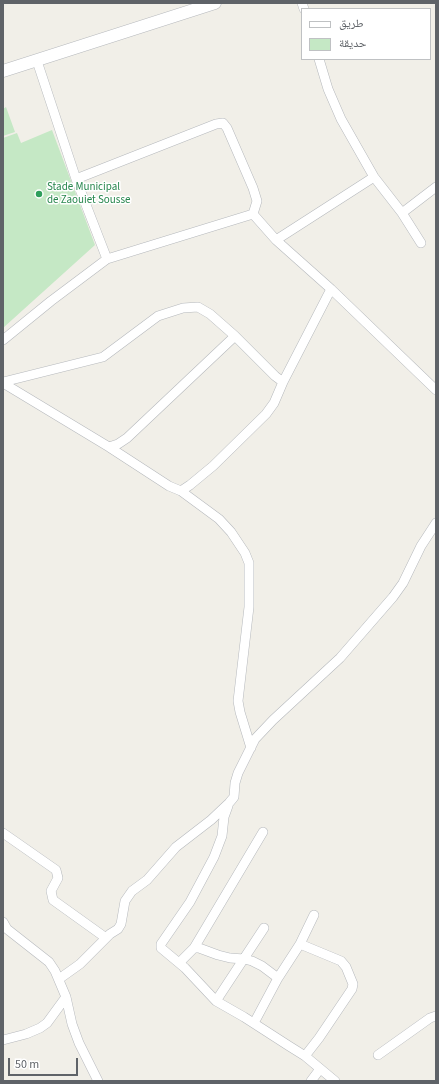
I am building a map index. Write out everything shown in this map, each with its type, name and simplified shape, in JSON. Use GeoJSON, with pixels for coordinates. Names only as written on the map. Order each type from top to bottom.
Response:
{"type":"FeatureCollection","features":[{"type":"Feature","properties":{"kind":"street"},"geometry":{"type":"LineString","coordinates":[[4,68],[37,61],[215,3]]}},
{"type":"Feature","properties":{"kind":"street"},"geometry":{"type":"LineString","coordinates":[[319,60],[328,89],[341,119],[374,177],[402,213],[421,242]]}},
{"type":"Feature","properties":{"kind":"street"},"geometry":{"type":"LineString","coordinates":[[37,61],[76,179],[107,259]]}},
{"type":"Feature","properties":{"kind":"street"},"geometry":{"type":"LineString","coordinates":[[76,179],[216,124],[223,123],[227,128],[253,188],[257,201],[253,214]]}},
{"type":"Feature","properties":{"kind":"street"},"geometry":{"type":"LineString","coordinates":[[276,240],[374,177]]}},
{"type":"Feature","properties":{"kind":"street"},"geometry":{"type":"LineString","coordinates":[[402,213],[436,187]]}},
{"type":"Feature","properties":{"kind":"street"},"geometry":{"type":"LineString","coordinates":[[253,214],[276,240],[331,289],[436,390]]}},
{"type":"Feature","properties":{"kind":"street"},"geometry":{"type":"LineString","coordinates":[[3,340],[51,301],[107,259],[253,214]]}},
{"type":"Feature","properties":{"kind":"street"},"geometry":{"type":"LineString","coordinates":[[181,490],[190,485],[213,466],[266,414],[274,403],[283,382],[331,289]]}},
{"type":"Feature","properties":{"kind":"street"},"geometry":{"type":"LineString","coordinates":[[3,382],[103,357],[158,316],[183,308],[198,307],[210,314],[235,336],[275,376],[283,382]]}},
{"type":"Feature","properties":{"kind":"street"},"geometry":{"type":"LineString","coordinates":[[109,447],[118,444],[127,438],[235,336]]}},
{"type":"Feature","properties":{"kind":"street"},"geometry":{"type":"LineString","coordinates":[[3,382],[169,486],[181,490],[220,518],[231,532],[245,553],[248,563],[249,607],[238,701],[251,748]]}},
{"type":"Feature","properties":{"kind":"street"},"geometry":{"type":"LineString","coordinates":[[59,979],[80,964],[106,938],[118,929],[121,924],[125,901],[132,891],[147,880],[176,847],[221,812],[234,797],[235,782],[238,773],[261,732],[340,658],[393,597],[421,546],[436,523]]}},
{"type":"Feature","properties":{"kind":"street"},"geometry":{"type":"LineString","coordinates":[[229,803],[224,817],[222,836],[214,857],[190,902],[160,944],[162,948],[185,968],[216,1001],[254,1023],[304,1056],[335,1081]]}},
{"type":"Feature","properties":{"kind":"street"},"geometry":{"type":"LineString","coordinates":[[178,963],[194,948],[263,832]]}},
{"type":"Feature","properties":{"kind":"street"},"geometry":{"type":"LineString","coordinates":[[3,833],[56,870],[58,878],[51,891],[53,900],[106,938]]}},
{"type":"Feature","properties":{"kind":"street"},"geometry":{"type":"LineString","coordinates":[[254,1023],[278,978],[300,944],[314,915]]}},
{"type":"Feature","properties":{"kind":"street"},"geometry":{"type":"LineString","coordinates":[[3,922],[7,929],[49,962],[55,971],[66,997],[72,1024],[79,1043],[98,1081]]}},
{"type":"Feature","properties":{"kind":"street"},"geometry":{"type":"LineString","coordinates":[[216,1001],[264,928]]}},
{"type":"Feature","properties":{"kind":"street"},"geometry":{"type":"LineString","coordinates":[[300,944],[340,961],[346,967],[353,984],[352,989],[319,1038],[304,1056]]}},
{"type":"Feature","properties":{"kind":"street"},"geometry":{"type":"LineString","coordinates":[[194,948],[199,948],[230,958],[244,959],[262,966],[278,978]]}},
{"type":"Feature","properties":{"kind":"street"},"geometry":{"type":"LineString","coordinates":[[3,1040],[26,1034],[40,1028],[47,1023],[66,997]]}},
{"type":"Feature","properties":{"kind":"street"},"geometry":{"type":"LineString","coordinates":[[378,1055],[430,1018],[436,1016]]}},
{"type":"Feature","properties":{"kind":"street"},"geometry":{"type":"LineString","coordinates":[[311,1081],[320,1069]]}},
{"type":"Feature","properties":{"kind":"green space"},"geometry":{"type":"Polygon","coordinates":[[[6,107],[15,132],[3,136],[3,109],[6,107]]]}},
{"type":"Feature","properties":{"kind":"green space","name":"Stade Municipal de Zaouiet Sousse"},"geometry":{"type":"Polygon","coordinates":[[[52,130],[95,245],[3,328],[3,138],[17,133],[21,143],[52,130]]]}},
{"type":"Feature","properties":{"kind":"place","name":"Stade Municipal de Zaouiet Sousse"},"geometry":{"type":"Point","coordinates":[39,194]}}]}
